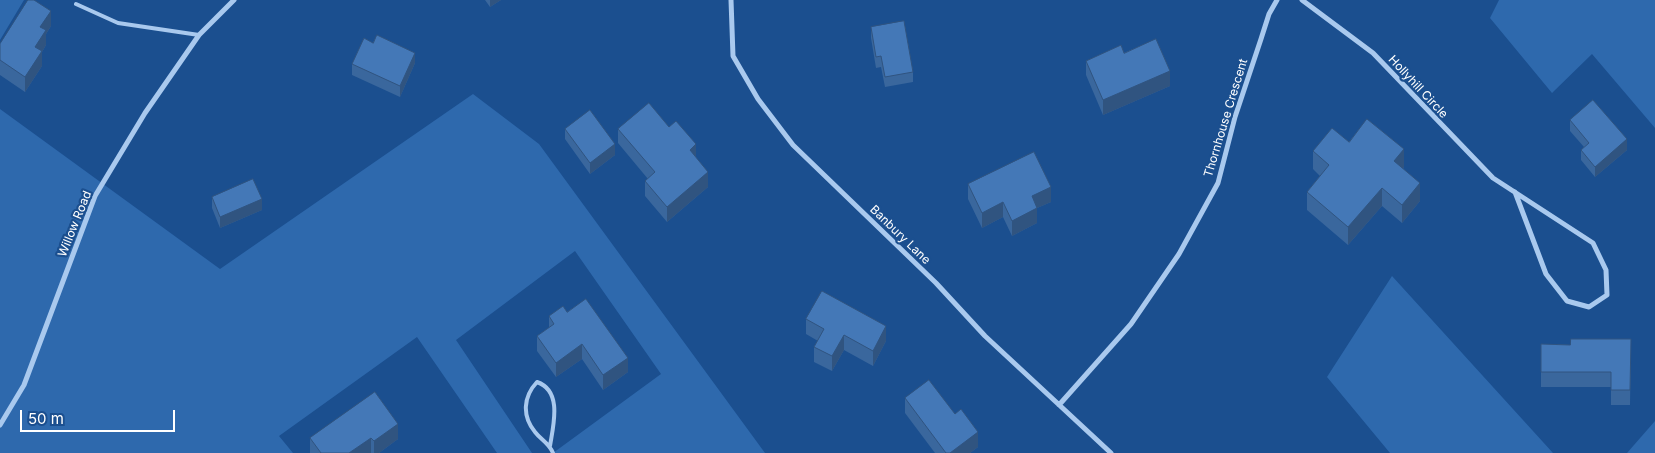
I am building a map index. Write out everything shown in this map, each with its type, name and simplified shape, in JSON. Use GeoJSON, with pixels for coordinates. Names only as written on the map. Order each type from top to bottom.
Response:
{"type":"FeatureCollection","features":[{"type":"Feature","properties":{"kind":"street","name":"Willow Road"},"geometry":{"type":"LineString","coordinates":[[0,425],[24,384],[96,196],[145,113],[199,35],[234,0]]}},
{"type":"Feature","properties":{"kind":"street","name":"Banbury Lane"},"geometry":{"type":"LineString","coordinates":[[731,0],[733,56],[758,99],[793,145],[936,284],[985,336],[1111,453]]}},
{"type":"Feature","properties":{"kind":"street","name":"Thornhouse Crescent"},"geometry":{"type":"LineString","coordinates":[[1059,405],[1131,324],[1179,254],[1218,182],[1246,82],[1270,14],[1277,0]]}},
{"type":"Feature","properties":{"kind":"street","name":"Hollyhill Circle"},"geometry":{"type":"LineString","coordinates":[[1302,0],[1373,53],[1493,178],[1515,192],[1592,243],[1606,270],[1607,295],[1590,307],[1567,301],[1546,274],[1515,192]]}},
{"type":"Feature","properties":{"kind":"lane"},"geometry":{"type":"LineString","coordinates":[[76,4],[118,23],[199,35]]}},
{"type":"Feature","properties":{"kind":"lane"},"geometry":{"type":"LineString","coordinates":[[550,446],[556,408],[550,393],[544,385],[537,382],[531,389],[526,404],[526,418],[535,433],[550,446],[553,453]]}},
{"type":"Feature","properties":{"kind":"shaded area"},"geometry":{"type":"Polygon","coordinates":[[[0,0],[24,0],[0,40],[0,0]]]}},
{"type":"Feature","properties":{"kind":"shaded area"},"geometry":{"type":"Polygon","coordinates":[[[1499,0],[1655,0],[1655,128],[1592,54],[1552,93],[1490,18],[1499,0]]]}},
{"type":"Feature","properties":{"kind":"shaded area"},"geometry":{"type":"Polygon","coordinates":[[[473,94],[539,144],[765,453],[553,453],[661,374],[575,251],[456,340],[532,453],[497,453],[417,337],[279,436],[293,453],[0,453],[0,109],[220,269],[473,94]]]}},
{"type":"Feature","properties":{"kind":"shaded area"},"geometry":{"type":"Polygon","coordinates":[[[1392,276],[1553,453],[1390,453],[1327,377],[1392,276]]]}},
{"type":"Feature","properties":{"kind":"shaded area"},"geometry":{"type":"Polygon","coordinates":[[[1655,421],[1655,453],[1627,453],[1655,421]]]}},
{"type":"Feature","properties":{"kind":"building"},"geometry":{"type":"Polygon","coordinates":[[[28,0],[34,0],[51,11],[40,27],[46,30],[35,47],[42,51],[25,77],[0,60],[0,44],[28,0]]]}},
{"type":"Feature","properties":{"kind":"building"},"geometry":{"type":"Polygon","coordinates":[[[904,21],[913,72],[885,77],[881,56],[876,57],[871,27],[904,21]]]}},
{"type":"Feature","properties":{"kind":"building"},"geometry":{"type":"Polygon","coordinates":[[[377,35],[415,53],[400,86],[352,64],[364,38],[373,43],[377,35]]]}},
{"type":"Feature","properties":{"kind":"building"},"geometry":{"type":"Polygon","coordinates":[[[1156,39],[1170,71],[1103,100],[1086,61],[1121,45],[1124,53],[1156,39]]]}},
{"type":"Feature","properties":{"kind":"building"},"geometry":{"type":"Polygon","coordinates":[[[1593,100],[1627,139],[1595,167],[1581,150],[1589,143],[1570,120],[1593,100]]]}},
{"type":"Feature","properties":{"kind":"building"},"geometry":{"type":"Polygon","coordinates":[[[649,103],[669,127],[676,121],[696,144],[690,150],[708,172],[667,207],[645,181],[655,172],[618,129],[649,103]]]}},
{"type":"Feature","properties":{"kind":"building"},"geometry":{"type":"Polygon","coordinates":[[[590,110],[615,144],[590,163],[565,129],[590,110]]]}},
{"type":"Feature","properties":{"kind":"building"},"geometry":{"type":"Polygon","coordinates":[[[1367,119],[1404,149],[1394,161],[1420,183],[1402,205],[1382,188],[1348,227],[1307,192],[1329,165],[1313,151],[1332,128],[1349,142],[1367,119]]]}},
{"type":"Feature","properties":{"kind":"building"},"geometry":{"type":"Polygon","coordinates":[[[1034,152],[1051,187],[1032,196],[1037,208],[1012,221],[1003,202],[982,213],[968,184],[1034,152]]]}},
{"type":"Feature","properties":{"kind":"building"},"geometry":{"type":"Polygon","coordinates":[[[253,179],[262,199],[220,217],[212,197],[253,179]]]}},
{"type":"Feature","properties":{"kind":"building"},"geometry":{"type":"Polygon","coordinates":[[[822,291],[886,326],[873,351],[844,335],[832,356],[814,347],[824,329],[806,319],[822,291]]]}},
{"type":"Feature","properties":{"kind":"building"},"geometry":{"type":"Polygon","coordinates":[[[586,299],[628,358],[603,375],[582,344],[556,363],[537,336],[554,324],[549,316],[563,306],[567,312],[586,299]]]}},
{"type":"Feature","properties":{"kind":"building"},"geometry":{"type":"Polygon","coordinates":[[[1571,339],[1631,339],[1630,390],[1611,390],[1611,372],[1541,372],[1541,344],[1570,345],[1571,339]]]}},
{"type":"Feature","properties":{"kind":"building"},"geometry":{"type":"Polygon","coordinates":[[[929,380],[955,414],[961,409],[978,432],[950,453],[946,453],[905,398],[929,380]]]}},
{"type":"Feature","properties":{"kind":"building"},"geometry":{"type":"Polygon","coordinates":[[[375,392],[398,424],[374,441],[371,438],[349,453],[321,453],[310,438],[375,392]]]}}]}
